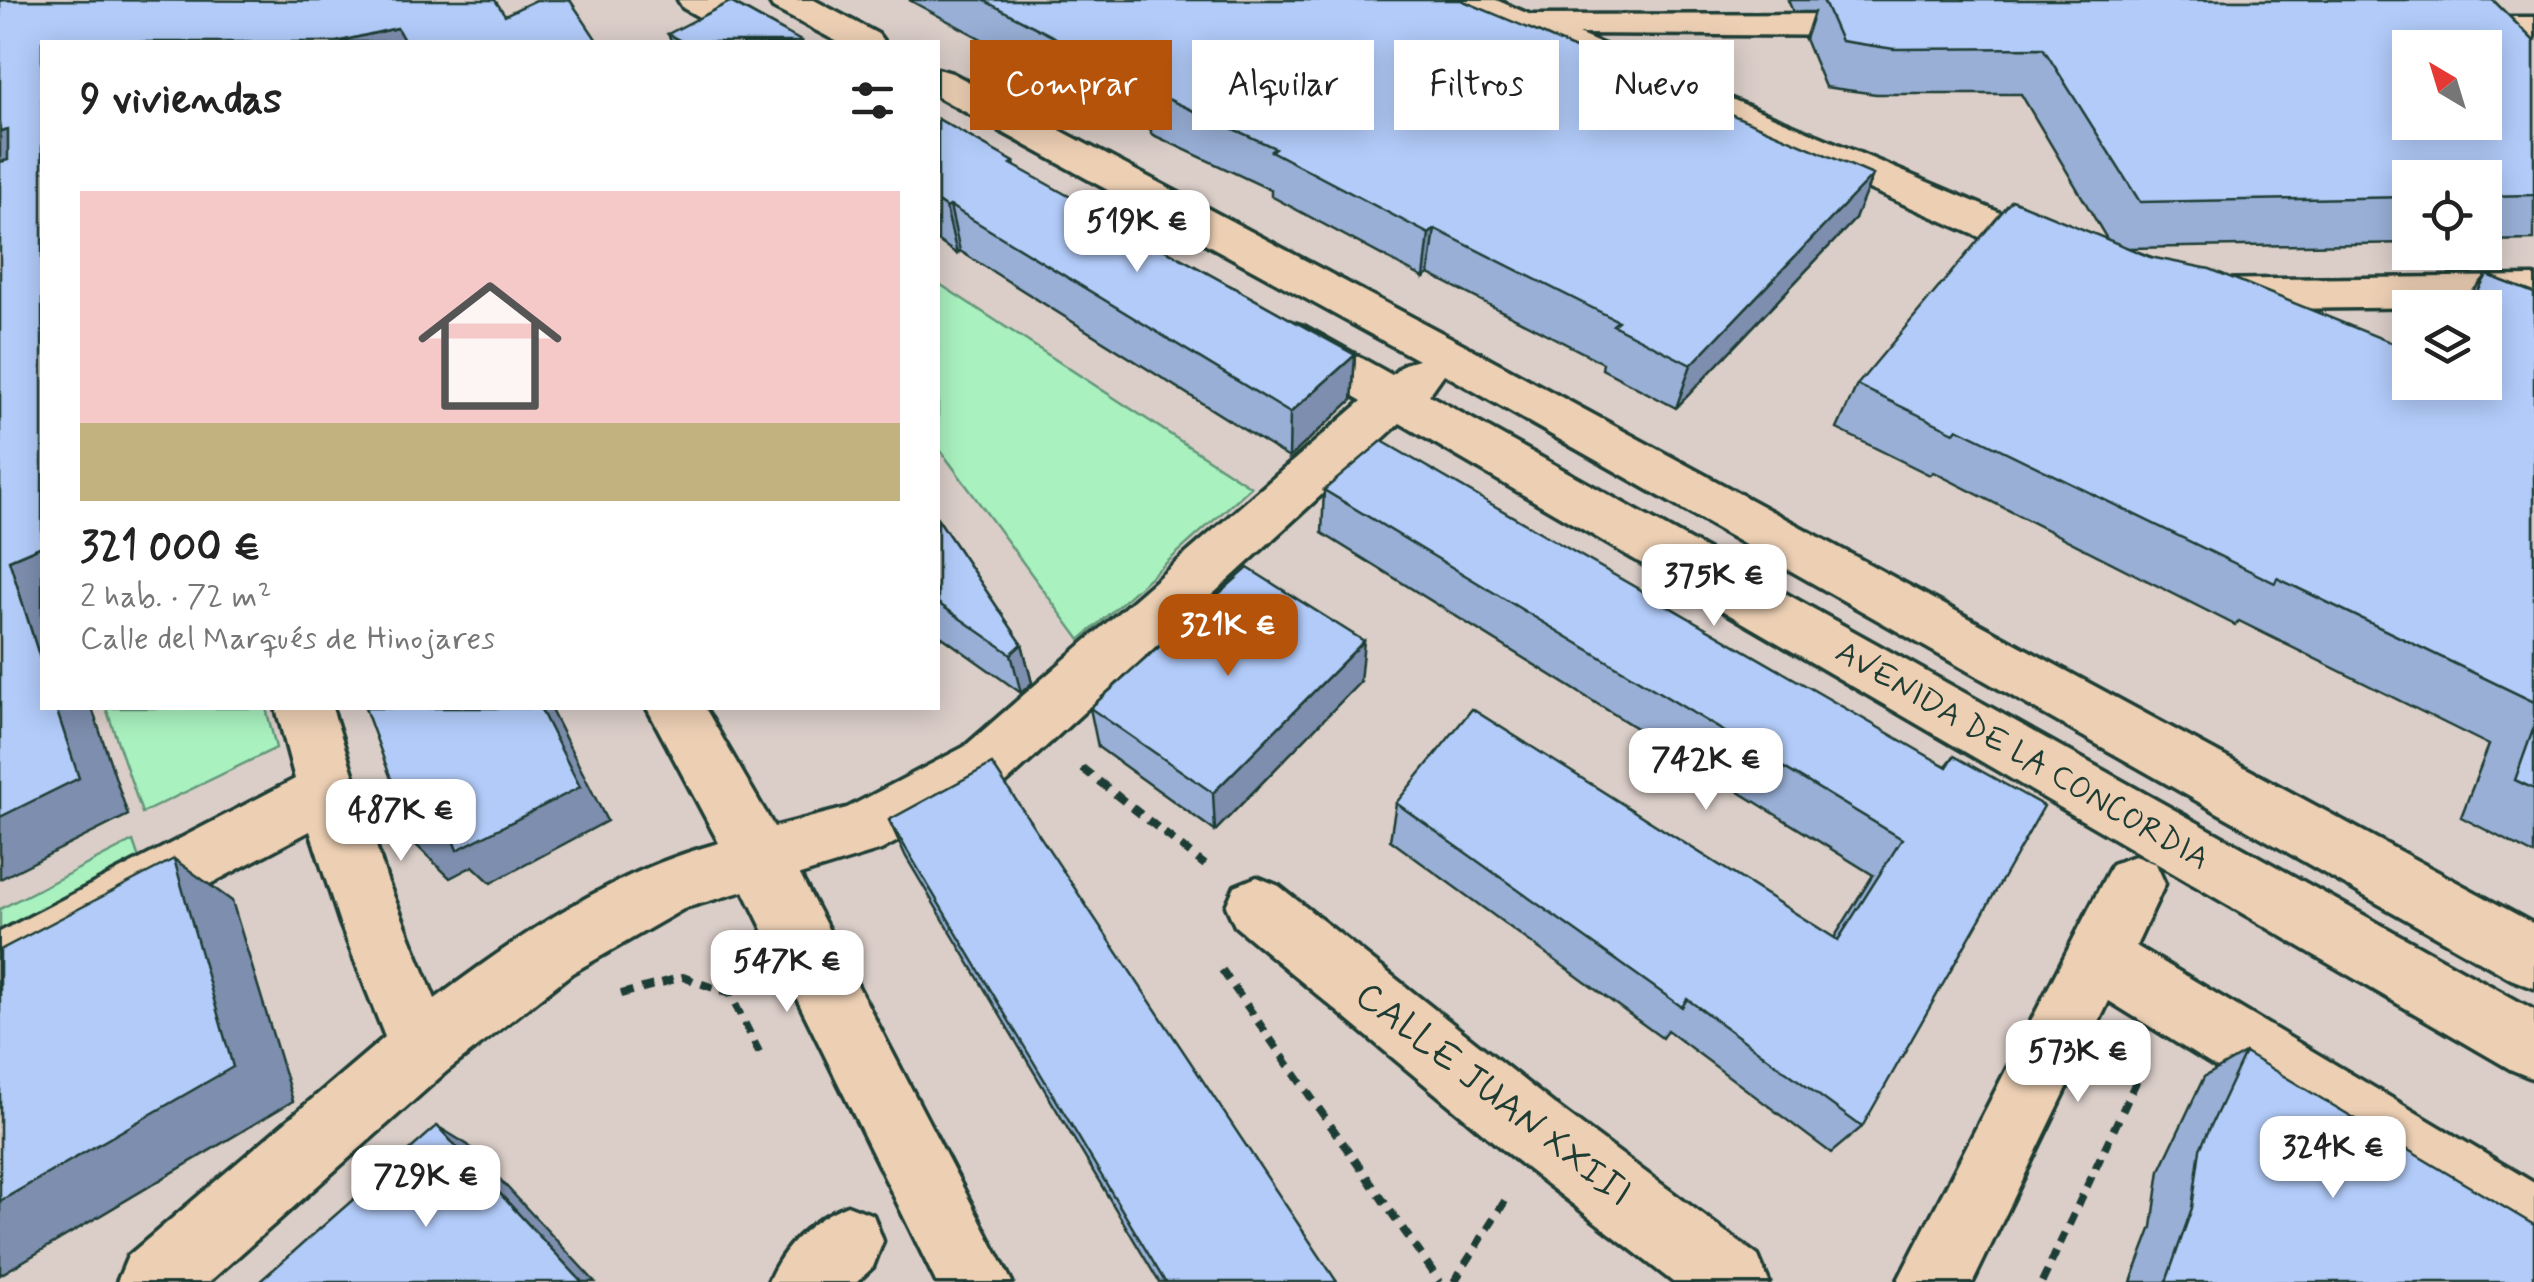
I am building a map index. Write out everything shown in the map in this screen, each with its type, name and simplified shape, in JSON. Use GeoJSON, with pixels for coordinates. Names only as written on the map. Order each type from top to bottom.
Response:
{"type":"FeatureCollection","features":[{"type":"Feature","properties":{"kind":"street"},"geometry":{"type":"LineString","coordinates":[[696,0],[766,40]]}},
{"type":"Feature","properties":{"kind":"street"},"geometry":{"type":"LineString","coordinates":[[786,0],[861,40]]}},
{"type":"Feature","properties":{"kind":"street"},"geometry":{"type":"LineString","coordinates":[[1465,0],[2102,273]]}},
{"type":"Feature","properties":{"kind":"street"},"geometry":{"type":"LineString","coordinates":[[1519,23],[1915,25]]}},
{"type":"Feature","properties":{"kind":"street"},"geometry":{"type":"LineString","coordinates":[[2410,28],[2534,28]]}},
{"type":"Feature","properties":{"kind":"street"},"geometry":{"type":"LineString","coordinates":[[2470,28],[2508,69]]}},
{"type":"Feature","properties":{"kind":"street"},"geometry":{"type":"LineString","coordinates":[[940,83],[1446,355],[2534,958]]}},
{"type":"Feature","properties":{"kind":"street"},"geometry":{"type":"LineString","coordinates":[[2158,292],[2176,295],[2534,290]]}},
{"type":"Feature","properties":{"kind":"street","name":"AVENIDA DE LA CONCORDIA"},"geometry":{"type":"LineString","coordinates":[[1243,312],[2534,1046]]}},
{"type":"Feature","properties":{"kind":"street"},"geometry":{"type":"LineString","coordinates":[[154,1282],[423,1048],[548,952],[670,884],[761,862],[860,831],[985,764],[1446,355]]}},
{"type":"Feature","properties":{"kind":"street"},"geometry":{"type":"LineString","coordinates":[[305,710],[326,792],[398,995],[423,1048]]}},
{"type":"Feature","properties":{"kind":"street"},"geometry":{"type":"LineString","coordinates":[[677,710],[761,862],[976,1282]]}},
{"type":"Feature","properties":{"kind":"street"},"geometry":{"type":"LineString","coordinates":[[0,965],[326,792]]}},
{"type":"Feature","properties":{"kind":"street"},"geometry":{"type":"LineString","coordinates":[[1934,1282],[2134,884]]}},
{"type":"Feature","properties":{"kind":"street","name":"CALLE JUAN XXIII"},"geometry":{"type":"LineString","coordinates":[[1257,906],[1531,1129],[1732,1282]]}},
{"type":"Feature","properties":{"kind":"street"},"geometry":{"type":"LineString","coordinates":[[2096,958],[2534,1224]]}},
{"type":"Feature","properties":{"kind":"path"},"geometry":{"type":"LineString","coordinates":[[1076,764],[1257,906],[1214,958],[1440,1282]]}},
{"type":"Feature","properties":{"kind":"path"},"geometry":{"type":"LineString","coordinates":[[610,997],[683,977],[730,994],[761,1056]]}},
{"type":"Feature","properties":{"kind":"path"},"geometry":{"type":"LineString","coordinates":[[2042,1282],[2172,1004]]}},
{"type":"Feature","properties":{"kind":"green space"},"geometry":{"type":"Polygon","coordinates":[[[940,284],[1251,487],[1080,640],[940,450],[940,284]]]}},
{"type":"Feature","properties":{"kind":"green space"},"geometry":{"type":"Polygon","coordinates":[[[107,710],[266,710],[276,748],[142,813],[107,710]]]}},
{"type":"Feature","properties":{"kind":"green space"},"geometry":{"type":"Polygon","coordinates":[[[133,841],[142,867],[0,939],[0,909],[133,841]]]}},
{"type":"Feature","properties":{"kind":"building"},"geometry":{"type":"Polygon","coordinates":[[[0,0],[495,0],[505,15],[536,0],[570,0],[597,40],[404,40],[397,28],[345,40],[40,40],[40,547],[9,560],[40,659],[40,710],[57,710],[79,778],[0,817],[0,162],[8,160],[8,129],[0,131],[0,0]]]}},
{"type":"Feature","properties":{"kind":"building"},"geometry":{"type":"Polygon","coordinates":[[[983,0],[1461,0],[1555,40],[1394,40],[1394,130],[1559,130],[1559,42],[1579,51],[1579,130],[1734,130],[1734,116],[1873,175],[1691,365],[1613,325],[1618,321],[1435,229],[1429,234],[1236,130],[1374,130],[1374,40],[1192,40],[1192,110],[1172,101],[1172,40],[1059,40],[983,0]]]}},
{"type":"Feature","properties":{"kind":"building"},"geometry":{"type":"Polygon","coordinates":[[[1823,0],[2493,0],[2534,41],[2534,195],[2502,196],[2502,160],[2392,160],[2392,197],[2140,202],[2043,48],[1894,49],[1841,41],[1823,0]]]}},
{"type":"Feature","properties":{"kind":"building"},"geometry":{"type":"Polygon","coordinates":[[[730,2],[799,40],[679,40],[668,34],[730,2]]]}},
{"type":"Feature","properties":{"kind":"building"},"geometry":{"type":"Polygon","coordinates":[[[940,120],[1014,162],[1011,164],[1355,355],[1290,413],[950,206],[940,204],[940,120]]]}},
{"type":"Feature","properties":{"kind":"building"},"geometry":{"type":"Polygon","coordinates":[[[2012,200],[2150,257],[2210,269],[2392,343],[2392,400],[2502,400],[2502,290],[2478,290],[2487,275],[2534,293],[2534,702],[2277,578],[2275,583],[1957,428],[1954,432],[1857,385],[2012,200]]]}},
{"type":"Feature","properties":{"kind":"building"},"geometry":{"type":"Polygon","coordinates":[[[1382,441],[1947,767],[1954,756],[2044,806],[1862,1127],[1687,999],[1682,1007],[1396,803],[1472,709],[1838,940],[1902,839],[1324,490],[1382,441]]]}},
{"type":"Feature","properties":{"kind":"building"},"geometry":{"type":"Polygon","coordinates":[[[940,522],[1022,644],[1011,654],[940,604],[940,522]]]}},
{"type":"Feature","properties":{"kind":"building"},"geometry":{"type":"Polygon","coordinates":[[[1248,568],[1364,641],[1213,793],[1090,708],[1248,568]]]}},
{"type":"Feature","properties":{"kind":"building"},"geometry":{"type":"Polygon","coordinates":[[[366,710],[541,710],[580,787],[457,850],[448,828],[415,844],[366,710]]]}},
{"type":"Feature","properties":{"kind":"building"},"geometry":{"type":"Polygon","coordinates":[[[2534,727],[2534,789],[2515,780],[2534,727]]]}},
{"type":"Feature","properties":{"kind":"building"},"geometry":{"type":"Polygon","coordinates":[[[992,764],[1337,1282],[1165,1282],[889,820],[992,764]]]}},
{"type":"Feature","properties":{"kind":"building"},"geometry":{"type":"Polygon","coordinates":[[[174,859],[233,1067],[0,1201],[0,950],[174,859]]]}},
{"type":"Feature","properties":{"kind":"building"},"geometry":{"type":"Polygon","coordinates":[[[2245,1053],[2534,1225],[2534,1282],[2166,1282],[2192,1208],[2200,1149],[2245,1053]]]}},
{"type":"Feature","properties":{"kind":"building"},"geometry":{"type":"Polygon","coordinates":[[[437,1126],[582,1282],[259,1282],[437,1126]]]}}]}
